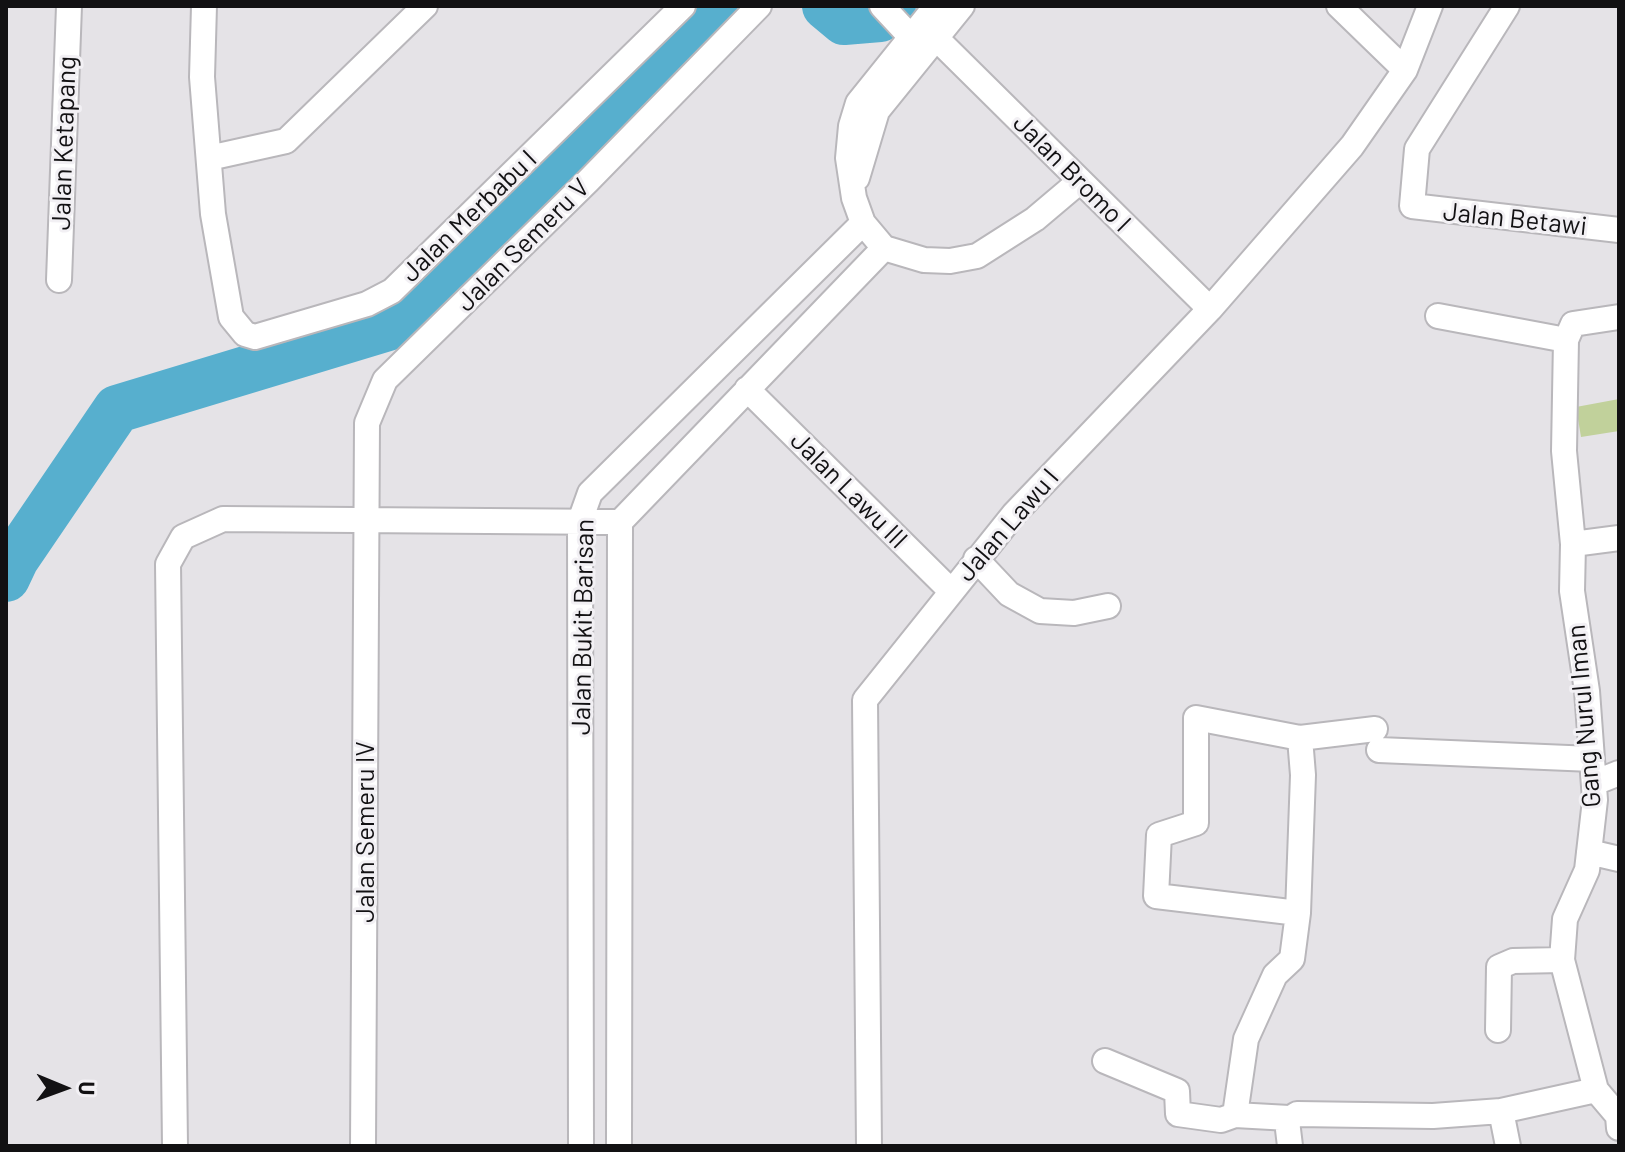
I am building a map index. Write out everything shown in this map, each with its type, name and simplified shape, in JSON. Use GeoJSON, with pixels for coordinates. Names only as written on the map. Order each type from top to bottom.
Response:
{"type":"FeatureCollection","features":[{"type":"Feature","properties":{"kind":"street","name":"Jalan Ketapang"},"geometry":{"type":"LineString","coordinates":[[59,280],[69,6]]}},
{"type":"Feature","properties":{"kind":"street"},"geometry":{"type":"LineString","coordinates":[[204,6],[202,77],[209,158],[286,141],[417,9]]}},
{"type":"Feature","properties":{"kind":"street","name":"Jalan Merbabu I"},"geometry":{"type":"LineString","coordinates":[[209,158],[227,303],[235,326],[255,337],[367,304],[392,291],[683,6]]}},
{"type":"Feature","properties":{"kind":"street","name":"Jalan Semeru V"},"geometry":{"type":"LineString","coordinates":[[366,518],[367,423],[385,380],[588,181],[759,6]]}},
{"type":"Feature","properties":{"kind":"street"},"geometry":{"type":"LineString","coordinates":[[882,6],[906,30]]}},
{"type":"Feature","properties":{"kind":"street"},"geometry":{"type":"LineString","coordinates":[[936,6],[906,30],[858,103],[847,143],[854,198],[863,223],[884,248],[924,260],[950,261],[977,256],[1035,219],[1080,181]]}},
{"type":"Feature","properties":{"kind":"street"},"geometry":{"type":"LineString","coordinates":[[854,198],[860,163],[877,111],[962,6]]}},
{"type":"Feature","properties":{"kind":"street"},"geometry":{"type":"LineString","coordinates":[[1339,6],[1405,70]]}},
{"type":"Feature","properties":{"kind":"street","name":"Jalan Lawu I"},"geometry":{"type":"LineString","coordinates":[[869,1146],[865,700],[1014,514],[1210,309],[1352,146],[1405,70],[1430,6]]}},
{"type":"Feature","properties":{"kind":"street","name":"Jalan Betawi"},"geometry":{"type":"LineString","coordinates":[[1507,6],[1417,149],[1412,206],[1619,230]]}},
{"type":"Feature","properties":{"kind":"street","name":"Jalan Bromo I"},"geometry":{"type":"LineString","coordinates":[[935,37],[1210,309]]}},
{"type":"Feature","properties":{"kind":"street","name":"Jalan Bukit Barisan"},"geometry":{"type":"LineString","coordinates":[[581,1146],[580,521],[590,493],[863,223]]}},
{"type":"Feature","properties":{"kind":"street","name":"Jalan Bukit Barisan"},"geometry":{"type":"LineString","coordinates":[[619,1146],[620,522],[884,248]]}},
{"type":"Feature","properties":{"kind":"street"},"geometry":{"type":"LineString","coordinates":[[1438,316],[1566,340],[1573,324],[1619,317]]}},
{"type":"Feature","properties":{"kind":"street","name":"Gang Nurul Iman"},"geometry":{"type":"LineString","coordinates":[[1566,340],[1564,451],[1573,544],[1572,591],[1587,691],[1593,771],[1587,870],[1565,919],[1562,960],[1607,1088]]}},
{"type":"Feature","properties":{"kind":"street","name":"Jalan Lawu III"},"geometry":{"type":"LineString","coordinates":[[747,389],[951,591]]}},
{"type":"Feature","properties":{"kind":"street","name":"Jalan Semeru IV"},"geometry":{"type":"LineString","coordinates":[[363,1146],[366,518]]}},
{"type":"Feature","properties":{"kind":"street"},"geometry":{"type":"LineString","coordinates":[[175,1146],[168,564],[183,537],[223,519],[620,522]]}},
{"type":"Feature","properties":{"kind":"street"},"geometry":{"type":"LineString","coordinates":[[1573,544],[1619,538]]}},
{"type":"Feature","properties":{"kind":"street"},"geometry":{"type":"LineString","coordinates":[[976,559],[1009,594],[1040,611],[1074,613],[1108,606]]}},
{"type":"Feature","properties":{"kind":"street"},"geometry":{"type":"LineString","coordinates":[[1298,913],[1156,896],[1159,835],[1196,823],[1196,718],[1300,738],[1377,740],[1619,773]]}},
{"type":"Feature","properties":{"kind":"street"},"geometry":{"type":"LineString","coordinates":[[1235,1115],[1246,1039],[1275,975],[1292,959],[1298,913],[1303,775],[1300,738]]}},
{"type":"Feature","properties":{"kind":"street"},"geometry":{"type":"LineString","coordinates":[[1589,852],[1619,859]]}},
{"type":"Feature","properties":{"kind":"street"},"geometry":{"type":"LineString","coordinates":[[1498,1030],[1499,967],[1513,961],[1562,960]]}},
{"type":"Feature","properties":{"kind":"street"},"geometry":{"type":"LineString","coordinates":[[1105,1061],[1177,1091],[1178,1114],[1221,1120],[1235,1115],[1289,1118],[1297,1114],[1433,1116],[1501,1111],[1607,1088],[1618,1116],[1619,1128]]}},
{"type":"Feature","properties":{"kind":"street"},"geometry":{"type":"LineString","coordinates":[[1501,1111],[1508,1146]]}},
{"type":"Feature","properties":{"kind":"street"},"geometry":{"type":"LineString","coordinates":[[1289,1118],[1290,1146]]}},
{"type":"Feature","properties":{"kind":"green space"},"geometry":{"type":"Polygon","coordinates":[[[1619,399],[1619,431],[1581,437],[1576,407],[1619,399]]]}},
{"type":"Feature","properties":{"kind":"waterway"},"geometry":{"type":"LineString","coordinates":[[6,578],[15,559],[117,409],[401,323],[723,6]]}},
{"type":"Feature","properties":{"kind":"waterway"},"geometry":{"type":"LineString","coordinates":[[826,6],[844,21],[880,18],[892,6]]}}]}
